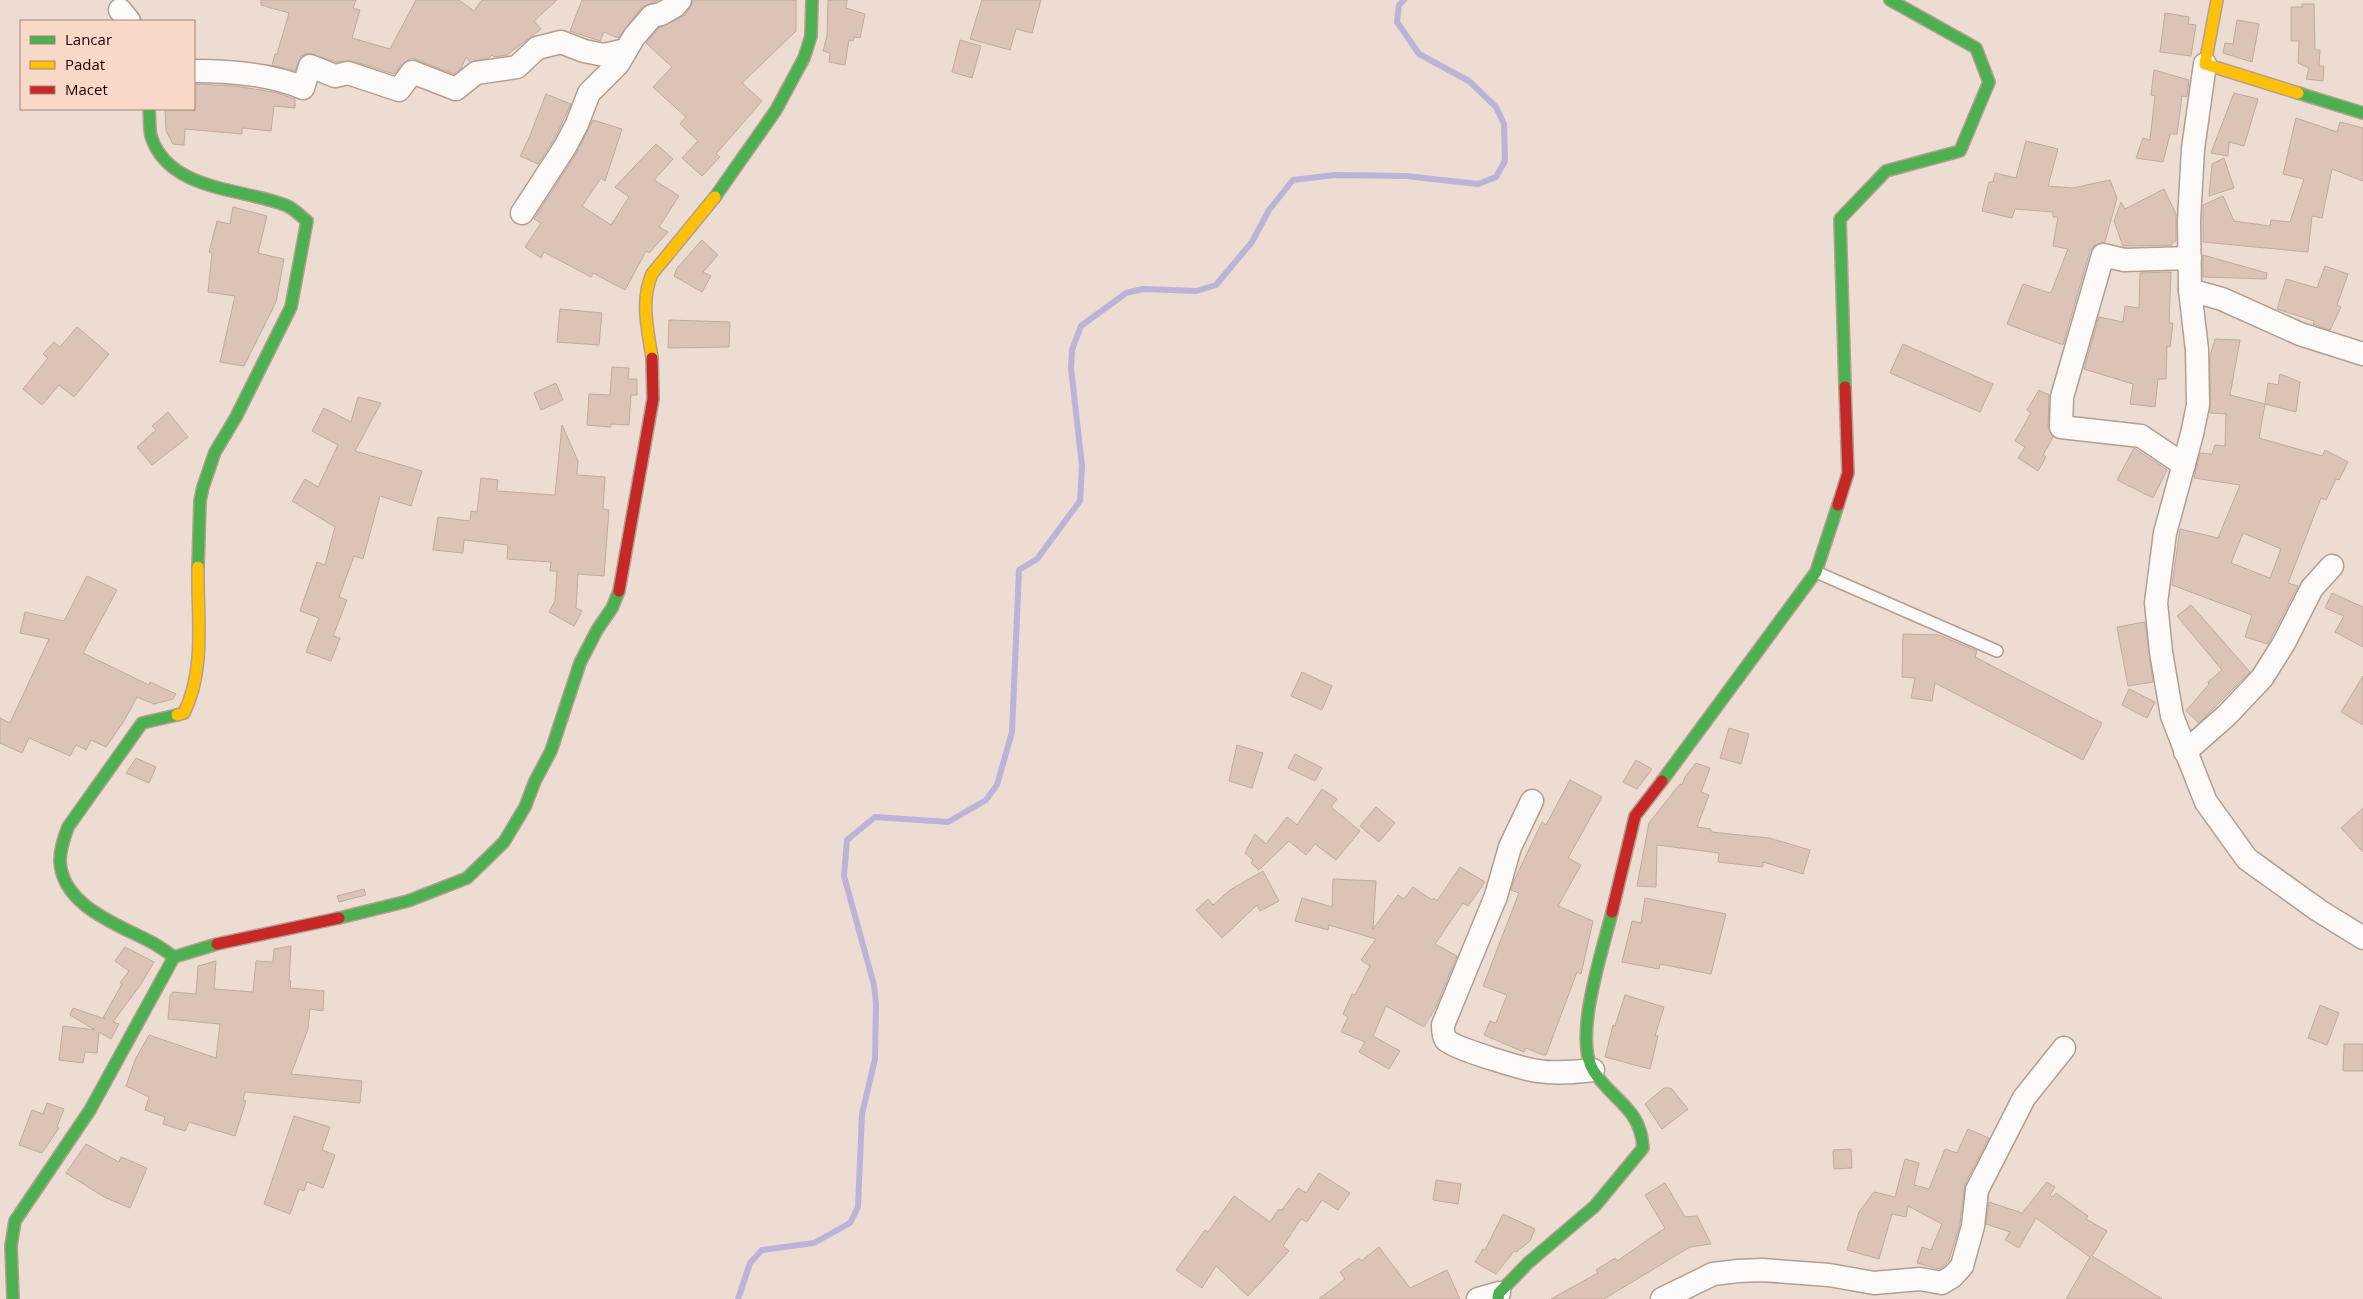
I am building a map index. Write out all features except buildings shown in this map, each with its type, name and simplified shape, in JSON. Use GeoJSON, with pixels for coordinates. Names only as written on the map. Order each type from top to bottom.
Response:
{"type":"FeatureCollection","features":[{"type":"Feature","properties":{"kind":"street"},"geometry":{"type":"LineString","coordinates":[[522,213],[565,148],[578,124],[589,93],[618,64],[634,37],[652,16],[661,14],[675,6],[680,0]]}},
{"type":"Feature","properties":{"kind":"street"},"geometry":{"type":"LineString","coordinates":[[13,1299],[8,1220],[90,1110],[174,957],[214,944],[300,928],[408,900],[467,878],[504,842],[525,807],[535,781],[550,752],[580,663],[622,588],[653,399],[653,370],[645,305],[646,288],[652,274],[704,213],[776,110],[804,58],[811,36],[812,0]]}},
{"type":"Feature","properties":{"kind":"street"},"geometry":{"type":"LineString","coordinates":[[1478,1299],[1498,1296],[1528,1263],[1595,1206],[1643,1148],[1644,1138],[1641,1123],[1593,1070],[1587,1052],[1586,1035],[1589,1006],[1635,816],[1691,745],[1816,572],[1848,473],[1840,219],[1886,171],[1960,150],[1989,82],[1976,48],[1890,0]]}},
{"type":"Feature","properties":{"kind":"street"},"geometry":{"type":"LineString","coordinates":[[2217,0],[2205,64],[2193,149],[2189,220],[2190,290],[2198,350],[2198,405],[2165,533],[2156,603],[2161,652],[2172,716],[2206,802],[2247,859],[2318,910],[2363,938]]}},
{"type":"Feature","properties":{"kind":"street"},"geometry":{"type":"LineString","coordinates":[[195,71],[216,71],[264,78],[303,88],[310,66],[335,76],[348,73],[399,90],[412,72],[456,89],[476,73],[517,67],[537,48],[561,42],[584,51],[604,55],[626,50]]}},
{"type":"Feature","properties":{"kind":"street"},"geometry":{"type":"LineString","coordinates":[[2205,64],[2363,113]]}},
{"type":"Feature","properties":{"kind":"street"},"geometry":{"type":"LineString","coordinates":[[149,110],[153,144],[162,160],[180,173],[240,194],[287,206],[307,221],[291,307],[236,417],[215,452],[203,487],[200,501],[200,640],[192,698],[184,713],[142,723],[81,804],[67,828],[58,856],[66,884],[74,896],[115,927],[147,939],[174,957]]}},
{"type":"Feature","properties":{"kind":"street"},"geometry":{"type":"LineString","coordinates":[[2184,465],[2141,436],[2061,427],[2062,397],[2103,255],[2124,260],[2190,258]]}},
{"type":"Feature","properties":{"kind":"street"},"geometry":{"type":"LineString","coordinates":[[2190,290],[2222,299],[2300,334],[2363,354]]}},
{"type":"Feature","properties":{"kind":"street"},"geometry":{"type":"LineString","coordinates":[[2185,752],[2227,715],[2262,678],[2284,643],[2312,588],[2332,566]]}},
{"type":"Feature","properties":{"kind":"street"},"geometry":{"type":"LineString","coordinates":[[1532,801],[1510,846],[1496,896],[1443,1025],[1443,1034],[1447,1040],[1466,1049],[1538,1071],[1568,1073],[1593,1070]]}},
{"type":"Feature","properties":{"kind":"street"},"geometry":{"type":"LineString","coordinates":[[1662,1299],[1713,1274],[1738,1271],[1762,1270],[1829,1275],[1874,1283],[1920,1279],[1942,1283],[1953,1276],[1962,1266],[1973,1226],[1977,1190],[2024,1098],[2064,1048]]}},
{"type":"Feature","properties":{"kind":"lane"},"geometry":{"type":"LineString","coordinates":[[1816,572],[1997,651]]}},
{"type":"Feature","properties":{"kind":"waterway"},"geometry":{"type":"LineString","coordinates":[[738,1299],[750,1263],[762,1250],[814,1243],[850,1223],[858,1207],[862,1114],[875,1059],[876,1004],[874,985],[844,876],[847,840],[875,817],[948,822],[986,800],[997,785],[1012,732],[1019,570],[1037,559],[1080,501],[1082,466],[1071,368],[1072,350],[1081,326],[1126,293],[1143,289],[1197,291],[1216,285],[1252,242],[1269,210],[1293,180],[1335,175],[1406,176],[1478,184],[1496,177],[1505,161],[1504,124],[1496,107],[1469,81],[1419,54],[1397,22],[1399,5],[1404,0]]}},
{"type":"Feature","properties":{"kind":"traffic: fast"},"geometry":{"type":"LineString","coordinates":[[715,197],[776,110],[804,58],[811,36],[812,0]]}},
{"type":"Feature","properties":{"kind":"traffic: fast"},"geometry":{"type":"LineString","coordinates":[[1845,387],[1840,219],[1886,171],[1960,151],[1989,82],[1976,48],[1890,0]]}},
{"type":"Feature","properties":{"kind":"traffic: fast"},"geometry":{"type":"LineString","coordinates":[[2298,93],[2363,113]]}},
{"type":"Feature","properties":{"kind":"traffic: fast"},"geometry":{"type":"LineString","coordinates":[[149,110],[151,136],[160,154],[173,168],[189,178],[208,185],[288,206],[307,221],[291,307],[236,417],[215,452],[203,487],[200,501],[198,567]]}},
{"type":"Feature","properties":{"kind":"traffic: fast"},"geometry":{"type":"LineString","coordinates":[[1662,781],[1816,572],[1838,505]]}},
{"type":"Feature","properties":{"kind":"traffic: fast"},"geometry":{"type":"LineString","coordinates":[[339,918],[408,901],[467,878],[504,842],[525,807],[535,781],[551,751],[580,663],[597,630],[612,608],[619,591]]}},
{"type":"Feature","properties":{"kind":"traffic: fast"},"geometry":{"type":"LineString","coordinates":[[174,957],[154,944],[109,921],[81,902],[63,877],[60,861],[61,848],[68,827],[142,723],[177,715]]}},
{"type":"Feature","properties":{"kind":"traffic: fast"},"geometry":{"type":"LineString","coordinates":[[1498,1299],[1499,1293],[1528,1263],[1595,1206],[1643,1148],[1637,1123],[1631,1113],[1600,1080],[1593,1070],[1588,1055],[1586,1037],[1588,1015],[1612,912]]}},
{"type":"Feature","properties":{"kind":"traffic: fast"},"geometry":{"type":"LineString","coordinates":[[13,1299],[11,1246],[15,1221],[90,1110],[174,957],[217,944]]}},
{"type":"Feature","properties":{"kind":"traffic: slow"},"geometry":{"type":"LineString","coordinates":[[2217,0],[2205,64],[2298,93]]}},
{"type":"Feature","properties":{"kind":"traffic: slow"},"geometry":{"type":"LineString","coordinates":[[652,358],[647,326],[646,295],[648,284],[652,274],[715,197]]}},
{"type":"Feature","properties":{"kind":"traffic: slow"},"geometry":{"type":"LineString","coordinates":[[177,715],[184,713],[191,696],[198,660],[198,567]]}},
{"type":"Feature","properties":{"kind":"traffic: jam"},"geometry":{"type":"LineString","coordinates":[[619,591],[653,399],[652,358]]}},
{"type":"Feature","properties":{"kind":"traffic: jam"},"geometry":{"type":"LineString","coordinates":[[1838,505],[1848,473],[1845,387]]}},
{"type":"Feature","properties":{"kind":"traffic: jam"},"geometry":{"type":"LineString","coordinates":[[1612,912],[1635,816],[1662,781]]}},
{"type":"Feature","properties":{"kind":"traffic: jam"},"geometry":{"type":"LineString","coordinates":[[217,944],[339,918]]}}]}
